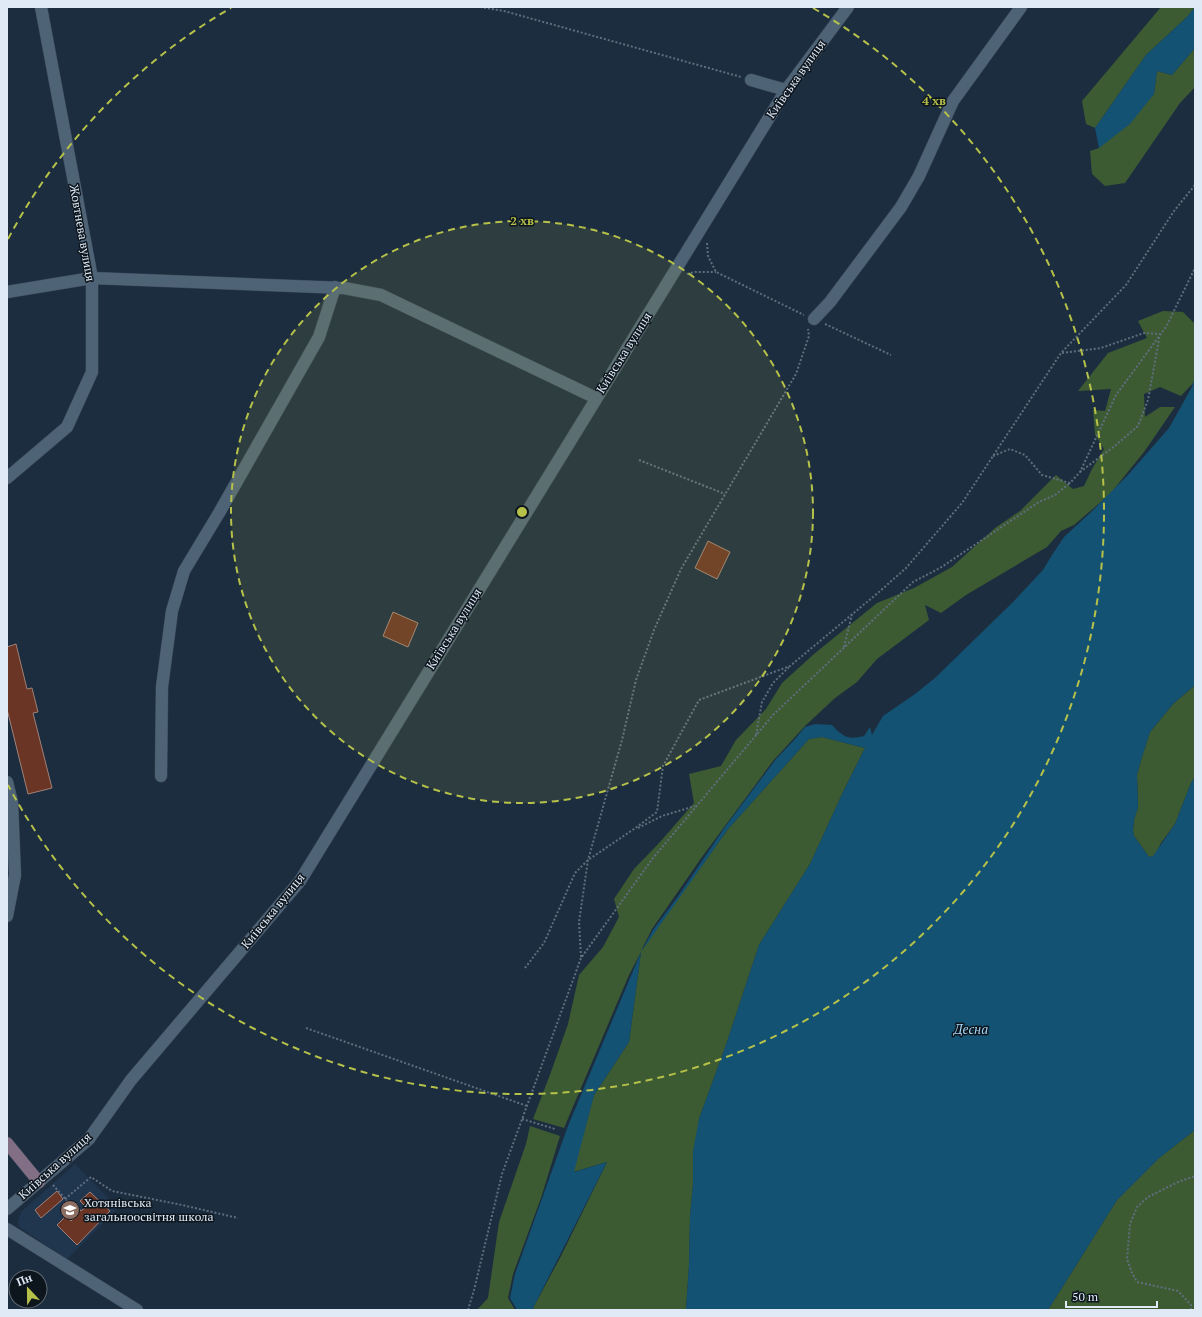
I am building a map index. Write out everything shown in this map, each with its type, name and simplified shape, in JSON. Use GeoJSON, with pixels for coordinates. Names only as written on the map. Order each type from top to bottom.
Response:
{"type":"FeatureCollection","features":[{"type":"Feature","properties":{"kind":"street","name":"Жовтнева вулиця"},"geometry":{"type":"LineString","coordinates":[[7,478],[67,427],[92,372],[92,278],[41,7]]}},
{"type":"Feature","properties":{"kind":"street","name":"Київська вулиця"},"geometry":{"type":"LineString","coordinates":[[7,1209],[89,1138],[132,1080],[300,881],[786,90],[848,7]]}},
{"type":"Feature","properties":{"kind":"street"},"geometry":{"type":"LineString","coordinates":[[808,321],[830,302],[900,206],[919,176],[953,101],[1021,7]]}},
{"type":"Feature","properties":{"kind":"street"},"geometry":{"type":"LineString","coordinates":[[752,80],[786,90]]}},
{"type":"Feature","properties":{"kind":"street"},"geometry":{"type":"LineString","coordinates":[[7,292],[92,278],[344,288],[381,295],[596,398]]}},
{"type":"Feature","properties":{"kind":"street"},"geometry":{"type":"LineString","coordinates":[[161,776],[162,687],[172,611],[184,571],[319,337],[335,287]]}},
{"type":"Feature","properties":{"kind":"street"},"geometry":{"type":"LineString","coordinates":[[7,782],[12,802],[15,875],[7,916]]}},
{"type":"Feature","properties":{"kind":"street"},"geometry":{"type":"LineString","coordinates":[[7,1143],[43,1179]]}},
{"type":"Feature","properties":{"kind":"street"},"geometry":{"type":"LineString","coordinates":[[7,1229],[137,1310]]}},
{"type":"Feature","properties":{"kind":"path"},"geometry":{"type":"LineString","coordinates":[[480,7],[504,11],[752,80]]}},
{"type":"Feature","properties":{"kind":"path"},"geometry":{"type":"LineString","coordinates":[[755,736],[762,702],[773,683],[790,666],[906,568],[962,503],[1061,353],[1126,285],[1174,211],[1195,185]]}},
{"type":"Feature","properties":{"kind":"path"},"geometry":{"type":"LineString","coordinates":[[706,241],[708,256],[716,272]]}},
{"type":"Feature","properties":{"kind":"path"},"geometry":{"type":"LineString","coordinates":[[1080,472],[1116,396],[1166,327],[1195,268]]}},
{"type":"Feature","properties":{"kind":"path"},"geometry":{"type":"LineString","coordinates":[[668,280],[695,272],[716,272],[808,321],[891,355]]}},
{"type":"Feature","properties":{"kind":"path"},"geometry":{"type":"LineString","coordinates":[[581,958],[579,922],[588,860],[622,740],[636,680],[654,630],[681,569],[796,374],[809,336],[808,321]]}},
{"type":"Feature","properties":{"kind":"path"},"geometry":{"type":"LineString","coordinates":[[1061,353],[1101,348],[1144,333],[1160,334]]}},
{"type":"Feature","properties":{"kind":"path"},"geometry":{"type":"LineString","coordinates":[[468,1310],[502,1174],[581,958],[653,858],[773,715],[913,582],[940,568],[1039,502],[1054,495],[1070,483],[1080,472],[1116,445],[1138,426],[1148,400],[1160,334]]}},
{"type":"Feature","properties":{"kind":"path"},"geometry":{"type":"LineString","coordinates":[[992,457],[1010,449],[1025,455],[1042,475],[1070,483]]}},
{"type":"Feature","properties":{"kind":"path"},"geometry":{"type":"LineString","coordinates":[[639,460],[725,494]]}},
{"type":"Feature","properties":{"kind":"path"},"geometry":{"type":"LineString","coordinates":[[844,648],[852,614]]}},
{"type":"Feature","properties":{"kind":"path"},"geometry":{"type":"LineString","coordinates":[[525,968],[544,943],[575,873],[588,860],[657,812],[663,766],[699,700],[790,666]]}},
{"type":"Feature","properties":{"kind":"path"},"geometry":{"type":"LineString","coordinates":[[634,829],[662,816],[696,806]]}},
{"type":"Feature","properties":{"kind":"path"},"geometry":{"type":"LineString","coordinates":[[306,1028],[527,1106]]}},
{"type":"Feature","properties":{"kind":"path"},"geometry":{"type":"LineString","coordinates":[[522,1119],[555,1129]]}},
{"type":"Feature","properties":{"kind":"path"},"geometry":{"type":"LineString","coordinates":[[1191,1310],[1191,1305],[1178,1291],[1137,1282],[1127,1259],[1130,1224],[1137,1207],[1148,1197],[1178,1182],[1195,1176]]}},
{"type":"Feature","properties":{"kind":"path"},"geometry":{"type":"LineString","coordinates":[[66,1199],[91,1177],[112,1191],[238,1218]]}},
{"type":"Feature","properties":{"kind":"path"},"geometry":{"type":"LineString","coordinates":[[43,1179],[66,1199],[75,1210]]}},
{"type":"Feature","properties":{"kind":"shaded area","name":"Хотянівська загальноосвітня школа"},"geometry":{"type":"Polygon","coordinates":[[[75,1164],[118,1208],[67,1259],[19,1227],[18,1221],[21,1212],[75,1164]]]}},
{"type":"Feature","properties":{"kind":"green space"},"geometry":{"type":"Polygon","coordinates":[[[1161,7],[1195,7],[1187,17],[1146,55],[1095,128],[1086,124],[1082,101],[1161,7]]]}},
{"type":"Feature","properties":{"kind":"green space"},"geometry":{"type":"Polygon","coordinates":[[[1195,48],[1195,87],[1180,103],[1125,183],[1105,186],[1092,174],[1090,151],[1099,148],[1154,94],[1157,71],[1172,75],[1195,48]]]}},
{"type":"Feature","properties":{"kind":"green space"},"geometry":{"type":"Polygon","coordinates":[[[1163,311],[1183,312],[1195,324],[1195,381],[1181,396],[1160,387],[1144,394],[1145,417],[1160,407],[1175,407],[1144,452],[1110,494],[1074,525],[1061,531],[1047,547],[966,595],[941,613],[925,605],[929,620],[877,659],[857,682],[835,698],[805,726],[773,761],[702,857],[652,929],[641,951],[728,829],[809,739],[822,737],[865,748],[810,864],[759,945],[726,1045],[699,1119],[690,1217],[686,1310],[535,1310],[533,1308],[561,1256],[607,1162],[573,1172],[594,1095],[629,1042],[641,952],[629,975],[564,1128],[533,1119],[568,1024],[579,975],[603,947],[619,917],[614,899],[634,869],[694,803],[689,774],[721,766],[736,740],[766,709],[782,683],[814,654],[877,603],[914,588],[952,567],[995,528],[1020,511],[1056,475],[1073,489],[1084,486],[1104,449],[1095,435],[1093,410],[1105,411],[1111,389],[1078,391],[1108,353],[1147,338],[1138,321],[1163,311]]]}},
{"type":"Feature","properties":{"kind":"green space"},"geometry":{"type":"Polygon","coordinates":[[[1195,685],[1195,777],[1191,783],[1175,824],[1161,843],[1156,853],[1149,857],[1134,836],[1133,830],[1138,807],[1137,775],[1141,760],[1150,732],[1173,704],[1195,685]]]}},
{"type":"Feature","properties":{"kind":"green space"},"geometry":{"type":"Polygon","coordinates":[[[530,1126],[560,1136],[541,1198],[513,1274],[508,1298],[515,1310],[477,1310],[488,1298],[499,1222],[526,1144],[530,1126]]]}},
{"type":"Feature","properties":{"kind":"green space"},"geometry":{"type":"Polygon","coordinates":[[[1195,1130],[1195,1310],[1048,1310],[1117,1200],[1159,1158],[1195,1130]]]}},
{"type":"Feature","properties":{"kind":"water"},"geometry":{"type":"Polygon","coordinates":[[[1195,7],[1195,48],[1172,75],[1157,71],[1154,94],[1130,124],[1099,148],[1095,128],[1146,55],[1187,17],[1195,7]]]}},
{"type":"Feature","properties":{"kind":"water","name":"Десна"},"geometry":{"type":"Polygon","coordinates":[[[1195,376],[1195,685],[1173,704],[1150,732],[1137,775],[1138,807],[1133,830],[1134,836],[1149,857],[1153,856],[1175,824],[1191,783],[1195,777],[1195,1130],[1159,1158],[1117,1200],[1048,1310],[686,1310],[693,1184],[693,1151],[699,1119],[726,1045],[759,945],[810,864],[865,748],[822,737],[809,739],[728,829],[641,952],[653,930],[679,895],[725,827],[776,759],[805,727],[815,724],[832,725],[843,735],[854,738],[864,736],[870,727],[872,735],[883,716],[935,678],[1014,601],[1043,570],[1064,537],[1127,476],[1169,428],[1192,387],[1195,376]]]}},
{"type":"Feature","properties":{"kind":"water"},"geometry":{"type":"Polygon","coordinates":[[[641,952],[629,1042],[594,1095],[574,1172],[607,1162],[533,1308],[535,1310],[517,1310],[510,1298],[515,1274],[568,1126],[641,952]]]}},
{"type":"Feature","properties":{"kind":"building"},"geometry":{"type":"Polygon","coordinates":[[[708,541],[730,552],[717,579],[695,568],[708,541]]]}},
{"type":"Feature","properties":{"kind":"building"},"geometry":{"type":"Polygon","coordinates":[[[393,612],[418,623],[408,647],[383,636],[393,612]]]}},
{"type":"Feature","properties":{"kind":"building"},"geometry":{"type":"Polygon","coordinates":[[[16,644],[27,689],[32,688],[38,712],[33,713],[52,788],[28,794],[7,709],[7,647],[16,644]]]}},
{"type":"Feature","properties":{"kind":"building"},"geometry":{"type":"Polygon","coordinates":[[[57,1191],[63,1199],[41,1218],[35,1210],[57,1191]]]}},
{"type":"Feature","properties":{"kind":"building"},"geometry":{"type":"Polygon","coordinates":[[[90,1192],[110,1211],[77,1245],[57,1225],[66,1216],[71,1221],[76,1216],[72,1213],[78,1207],[81,1211],[86,1207],[80,1201],[90,1192]]]}},
{"type":"Feature","properties":{"kind":"place","name":"Хотянівська загальноосвітня школа"},"geometry":{"type":"Point","coordinates":[70,1210]}}]}
